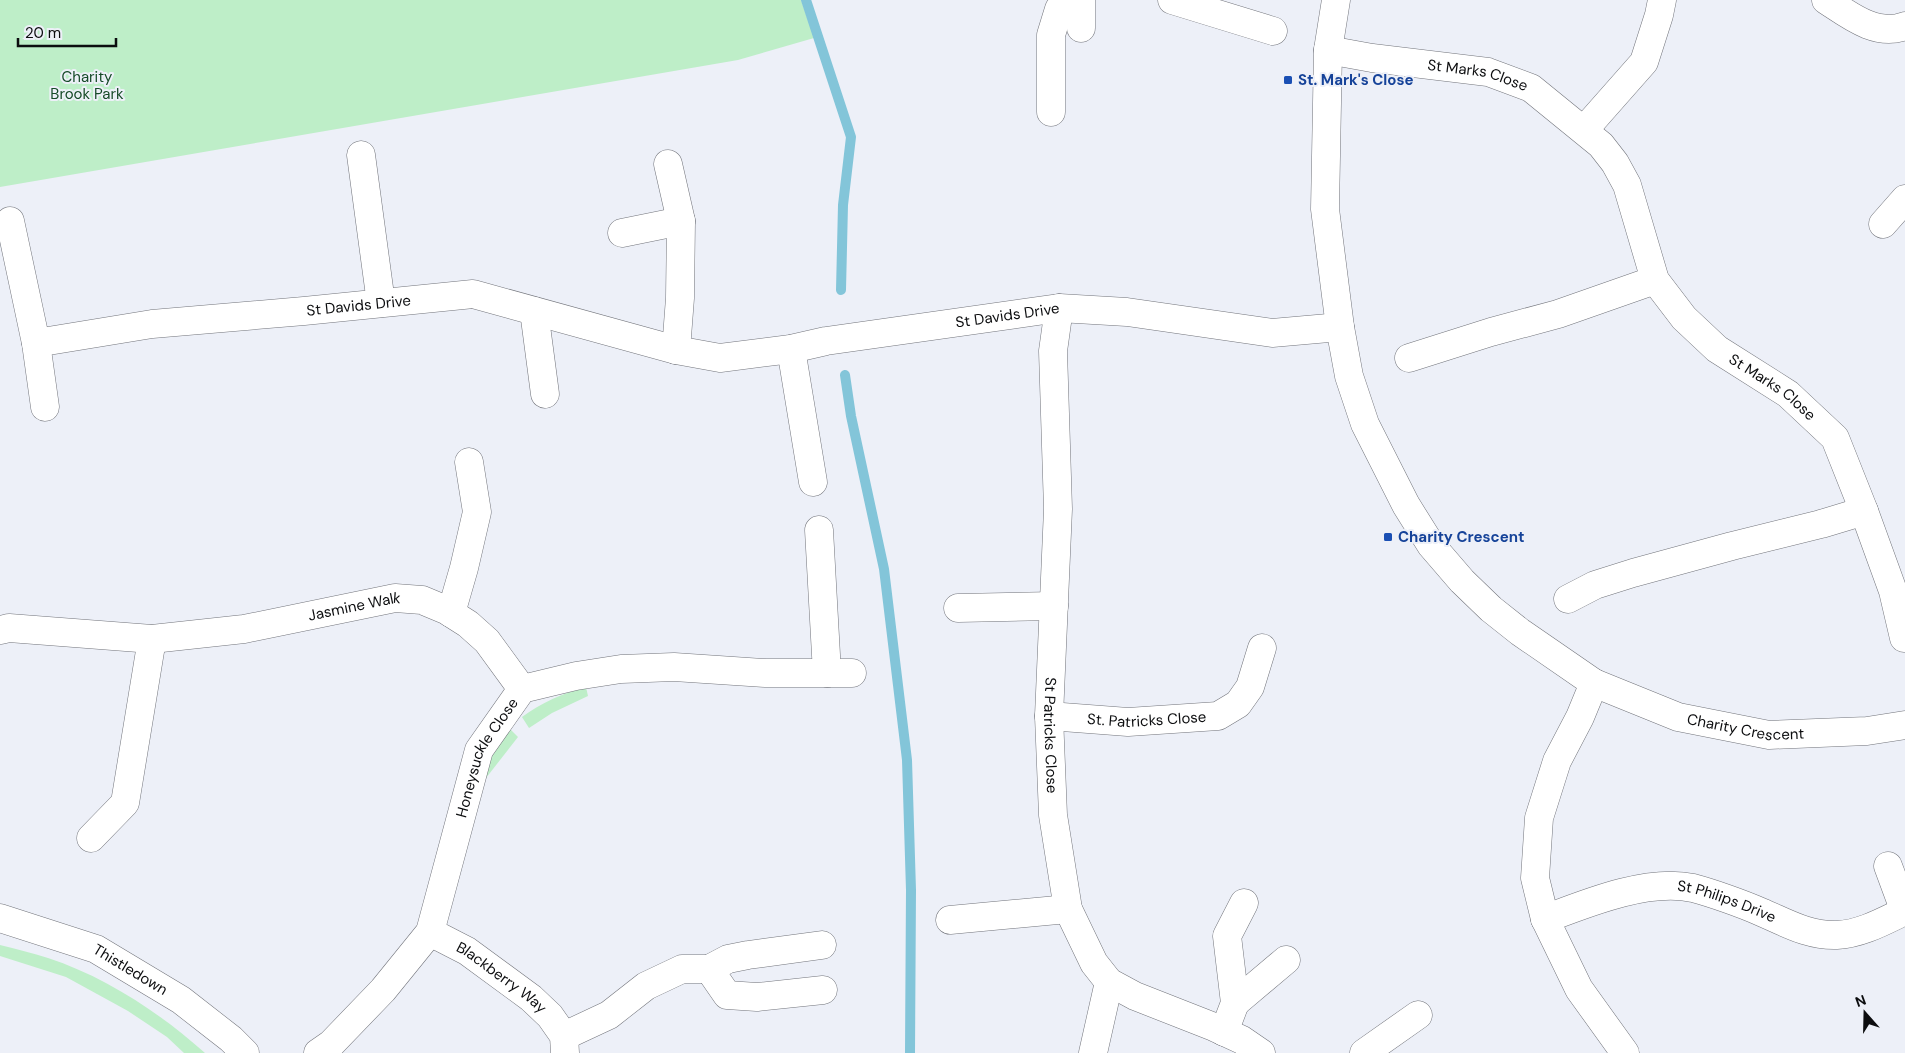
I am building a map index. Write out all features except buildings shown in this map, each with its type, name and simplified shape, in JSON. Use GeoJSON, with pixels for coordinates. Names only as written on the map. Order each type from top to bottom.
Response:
{"type":"FeatureCollection","features":[{"type":"Feature","properties":{"kind":"street"},"geometry":{"type":"LineString","coordinates":[[1051,112],[1051,34],[1059,9],[1073,0]]}},
{"type":"Feature","properties":{"kind":"street"},"geometry":{"type":"LineString","coordinates":[[1081,0],[1081,28]]}},
{"type":"Feature","properties":{"kind":"street"},"geometry":{"type":"LineString","coordinates":[[1172,0],[1273,31]]}},
{"type":"Feature","properties":{"kind":"street","name":"Charity Crescent"},"geometry":{"type":"LineString","coordinates":[[1336,0],[1328,50],[1325,209],[1340,326],[1349,376],[1365,424],[1406,505],[1432,545],[1462,581],[1491,609],[1520,632],[1594,683],[1678,717],[1769,735],[1867,731],[1905,725]]}},
{"type":"Feature","properties":{"kind":"street"},"geometry":{"type":"LineString","coordinates":[[1584,130],[1644,62],[1662,0]]}},
{"type":"Feature","properties":{"kind":"street"},"geometry":{"type":"LineString","coordinates":[[1826,0],[1854,18],[1877,29],[1897,29],[1905,26]]}},
{"type":"Feature","properties":{"kind":"street","name":"St Marks Close"},"geometry":{"type":"LineString","coordinates":[[1328,50],[1372,58],[1488,72],[1532,88],[1601,145],[1615,163],[1627,185],[1655,280],[1684,318],[1717,349],[1788,394],[1836,438],[1893,591],[1904,638]]}},
{"type":"Feature","properties":{"kind":"street"},"geometry":{"type":"LineString","coordinates":[[361,155],[381,304]]}},
{"type":"Feature","properties":{"kind":"street"},"geometry":{"type":"LineString","coordinates":[[668,164],[681,221],[680,298],[676,350]]}},
{"type":"Feature","properties":{"kind":"street"},"geometry":{"type":"LineString","coordinates":[[1883,224],[1905,199]]}},
{"type":"Feature","properties":{"kind":"street"},"geometry":{"type":"LineString","coordinates":[[10,221],[36,344],[45,407]]}},
{"type":"Feature","properties":{"kind":"street"},"geometry":{"type":"LineString","coordinates":[[622,233],[681,221]]}},
{"type":"Feature","properties":{"kind":"street"},"geometry":{"type":"LineString","coordinates":[[1409,358],[1491,332],[1558,314],[1655,280]]}},
{"type":"Feature","properties":{"kind":"street","name":"St Davids Drive"},"geometry":{"type":"LineString","coordinates":[[36,344],[152,324],[473,294],[676,350],[720,358],[1059,308],[1127,312],[1272,333],[1340,326]]}},
{"type":"Feature","properties":{"kind":"street","name":"St Patricks Close"},"geometry":{"type":"LineString","coordinates":[[1059,308],[1052,351],[1058,509],[1049,716],[1052,815],[1068,909],[1094,964],[1109,982],[1135,996],[1242,1040],[1261,1053]]}},
{"type":"Feature","properties":{"kind":"street"},"geometry":{"type":"LineString","coordinates":[[534,310],[545,394]]}},
{"type":"Feature","properties":{"kind":"street"},"geometry":{"type":"LineString","coordinates":[[791,349],[813,482]]}},
{"type":"Feature","properties":{"kind":"street"},"geometry":{"type":"LineString","coordinates":[[451,613],[477,512],[469,462]]}},
{"type":"Feature","properties":{"kind":"street"},"geometry":{"type":"LineString","coordinates":[[1568,599],[1594,585],[1633,573],[1822,524],[1864,510]]}},
{"type":"Feature","properties":{"kind":"street","name":"Honeysuckle Close"},"geometry":{"type":"LineString","coordinates":[[318,1053],[331,1044],[383,990],[430,932],[479,750],[522,689],[594,673],[674,667],[765,674],[839,673],[819,530]]}},
{"type":"Feature","properties":{"kind":"street","name":"Jasmine Walk"},"geometry":{"type":"LineString","coordinates":[[0,630],[9,628],[152,639],[244,629],[395,598],[422,600],[451,613],[468,624],[487,641],[522,689]]}},
{"type":"Feature","properties":{"kind":"street"},"geometry":{"type":"LineString","coordinates":[[958,608],[1054,606]]}},
{"type":"Feature","properties":{"kind":"street"},"geometry":{"type":"LineString","coordinates":[[91,838],[125,803],[152,639]]}},
{"type":"Feature","properties":{"kind":"street","name":"St. Patricks Close"},"geometry":{"type":"LineString","coordinates":[[1049,716],[1128,722],[1218,716],[1238,704],[1250,687],[1262,648]]}},
{"type":"Feature","properties":{"kind":"street"},"geometry":{"type":"LineString","coordinates":[[1594,683],[1580,717],[1557,761],[1539,818],[1535,878],[1545,919],[1579,989],[1625,1053]]}},
{"type":"Feature","properties":{"kind":"street","name":"St Philips Drive"},"geometry":{"type":"LineString","coordinates":[[1545,919],[1586,904],[1650,886],[1692,888],[1758,911],[1808,933],[1838,935],[1867,928],[1905,912],[1888,866]]}},
{"type":"Feature","properties":{"kind":"street"},"geometry":{"type":"LineString","coordinates":[[1224,1032],[1235,1003],[1227,936],[1244,903]]}},
{"type":"Feature","properties":{"kind":"street"},"geometry":{"type":"LineString","coordinates":[[950,920],[1068,909]]}},
{"type":"Feature","properties":{"kind":"street","name":"Thistledown"},"geometry":{"type":"LineString","coordinates":[[0,918],[96,949],[181,1000],[231,1039],[245,1053]]}},
{"type":"Feature","properties":{"kind":"street","name":"Blackberry Way"},"geometry":{"type":"LineString","coordinates":[[430,932],[467,951],[531,998],[550,1016],[564,1045],[646,986],[682,969],[709,969]]}},
{"type":"Feature","properties":{"kind":"street"},"geometry":{"type":"LineString","coordinates":[[822,945],[741,956],[728,959],[709,969],[727,995],[757,997],[823,990]]}},
{"type":"Feature","properties":{"kind":"street"},"geometry":{"type":"LineString","coordinates":[[1235,1003],[1286,960]]}},
{"type":"Feature","properties":{"kind":"street"},"geometry":{"type":"LineString","coordinates":[[1093,1053],[1109,982]]}},
{"type":"Feature","properties":{"kind":"street"},"geometry":{"type":"LineString","coordinates":[[1364,1053],[1418,1015]]}},
{"type":"Feature","properties":{"kind":"green space","name":"Charity Brook Park"},"geometry":{"type":"Polygon","coordinates":[[[0,0],[801,0],[814,38],[738,60],[0,187],[0,0]]]}},
{"type":"Feature","properties":{"kind":"green space"},"geometry":{"type":"Polygon","coordinates":[[[586,687],[588,696],[552,713],[529,728],[522,717],[552,699],[586,687]]]}},
{"type":"Feature","properties":{"kind":"green space"},"geometry":{"type":"Polygon","coordinates":[[[510,729],[518,737],[486,778],[479,772],[510,729]]]}},
{"type":"Feature","properties":{"kind":"green space"},"geometry":{"type":"Polygon","coordinates":[[[0,945],[42,956],[91,975],[151,1010],[205,1053],[184,1053],[167,1037],[128,1011],[66,977],[0,956],[0,945]]]}},
{"type":"Feature","properties":{"kind":"waterway"},"geometry":{"type":"LineString","coordinates":[[806,0],[851,137],[843,205],[841,290]]}},
{"type":"Feature","properties":{"kind":"waterway"},"geometry":{"type":"LineString","coordinates":[[845,375],[851,416],[884,569],[907,760],[911,890],[910,1053]]}},
{"type":"Feature","properties":{"kind":"place","name":"St. Mark's Close"},"geometry":{"type":"Point","coordinates":[1288,80]}},
{"type":"Feature","properties":{"kind":"place","name":"Charity Crescent"},"geometry":{"type":"Point","coordinates":[1388,537]}}]}
